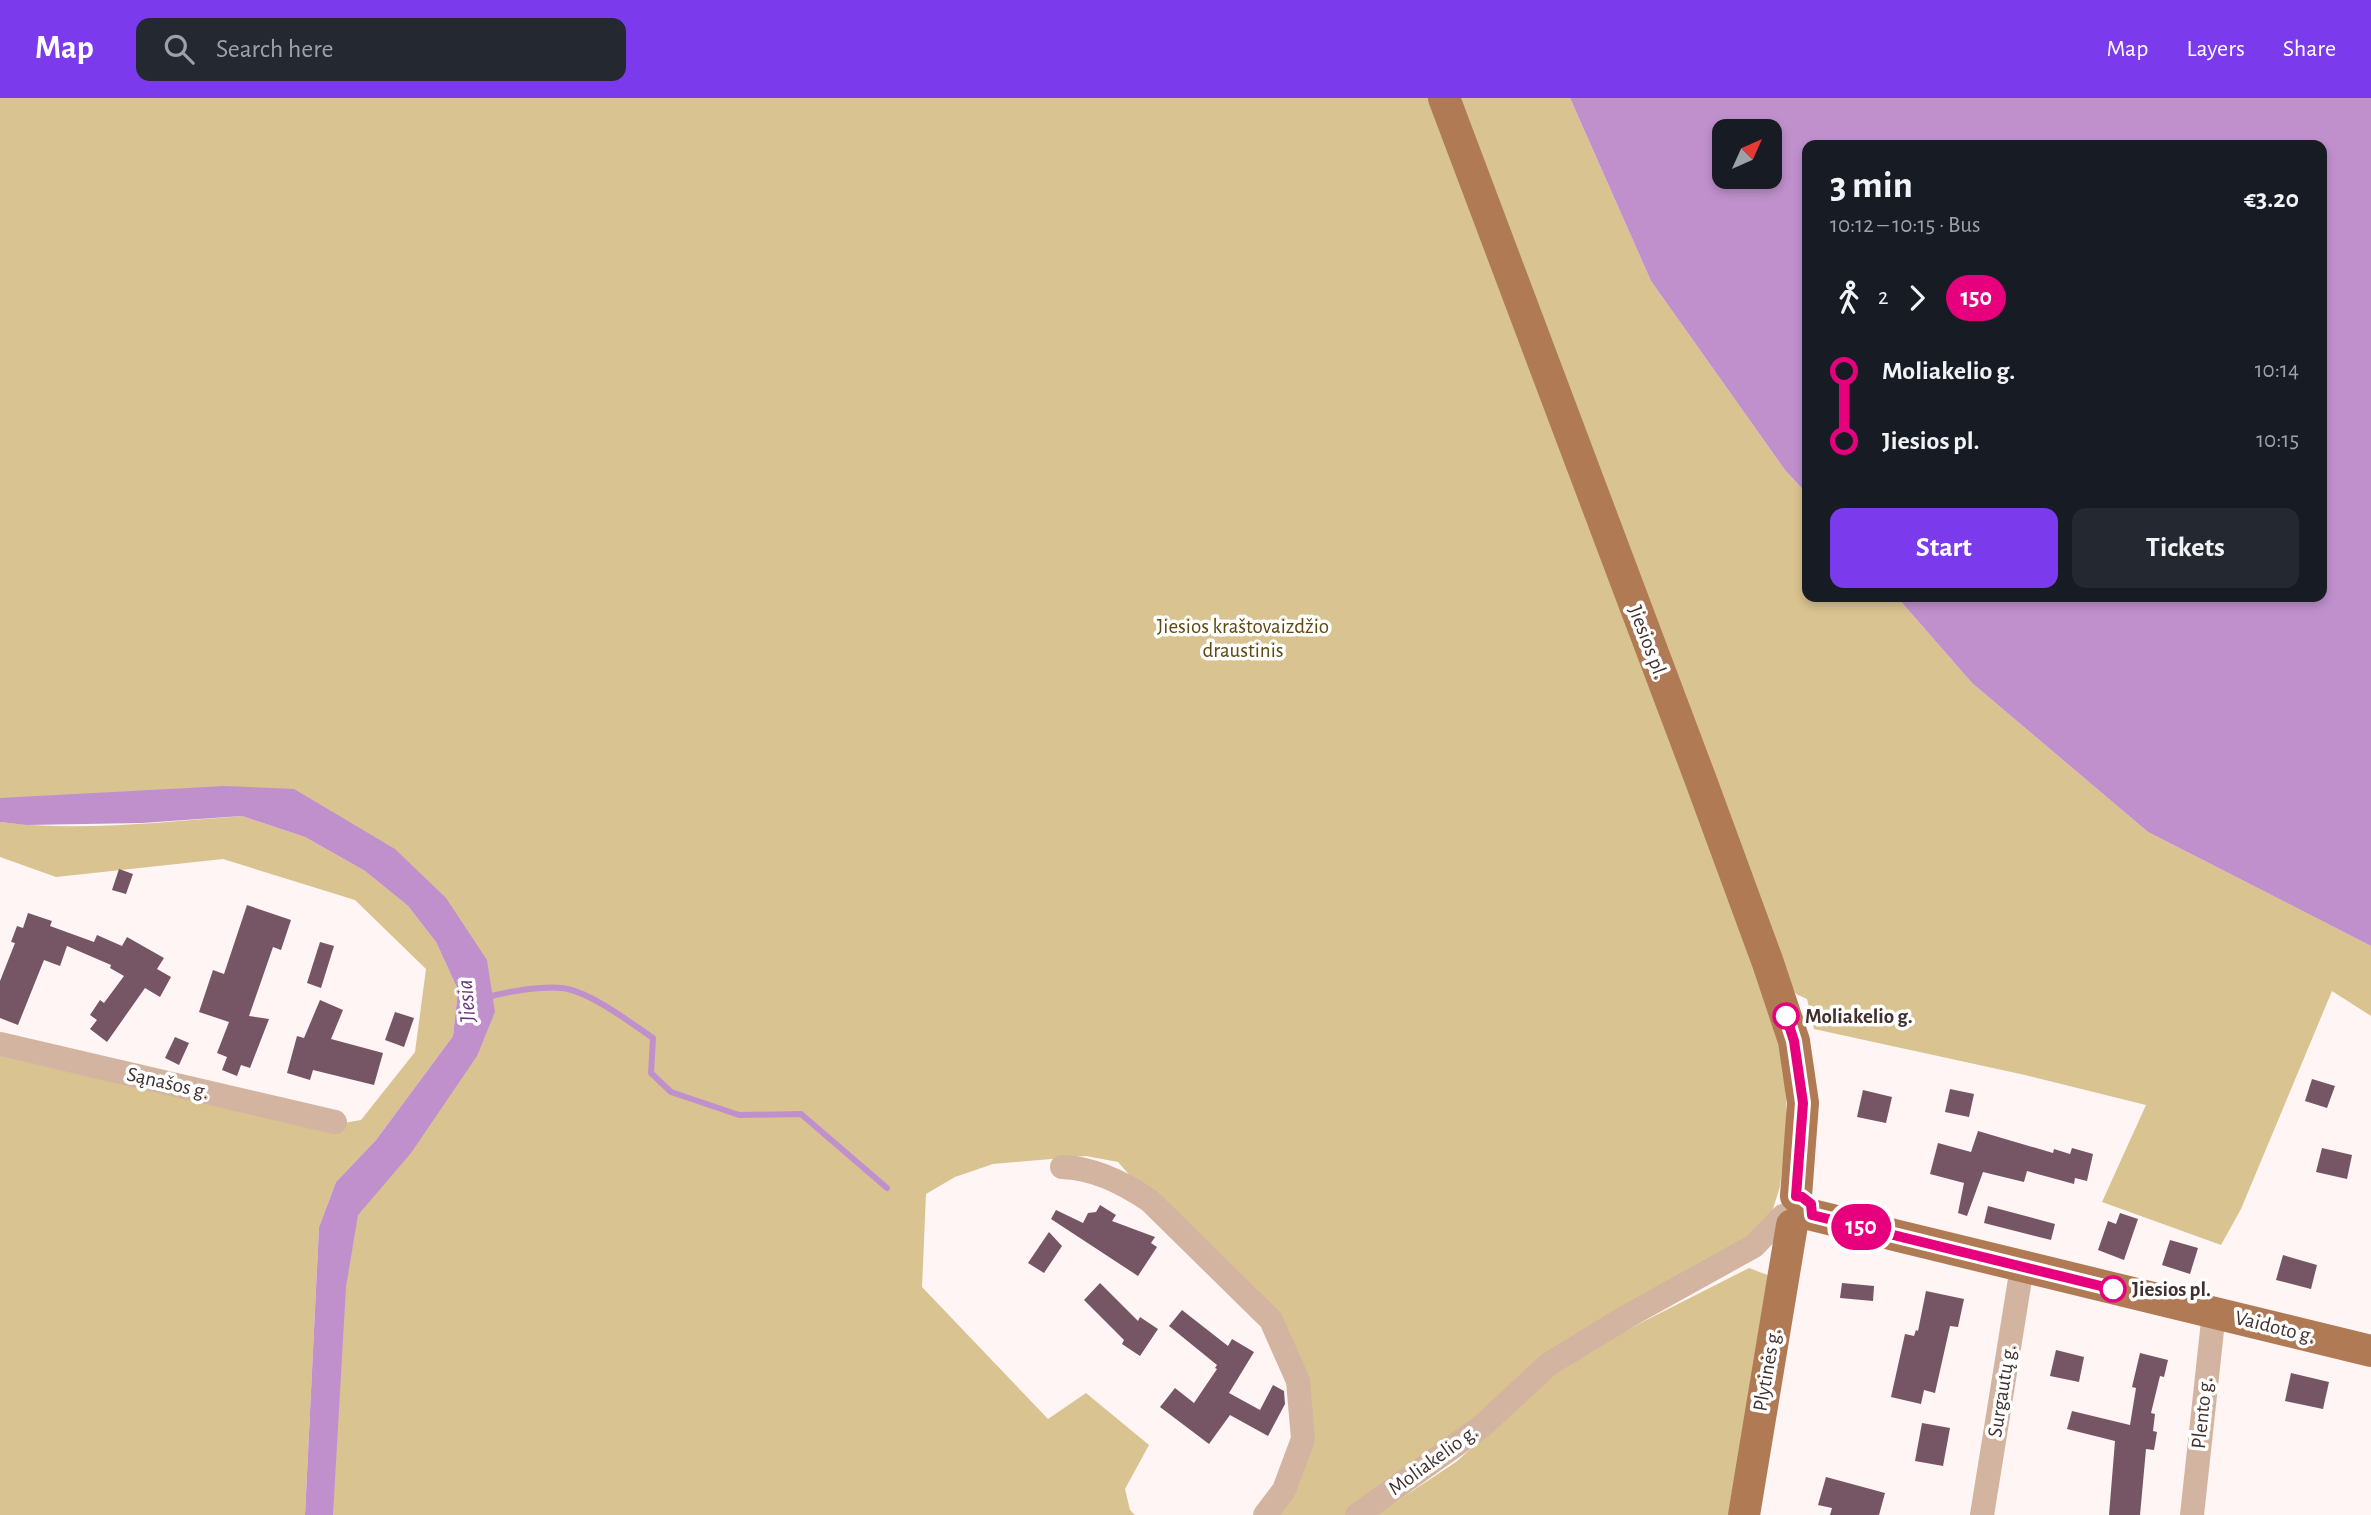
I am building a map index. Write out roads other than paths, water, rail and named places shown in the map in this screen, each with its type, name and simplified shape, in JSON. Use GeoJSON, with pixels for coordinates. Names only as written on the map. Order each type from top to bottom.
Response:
{"type":"FeatureCollection","features":[{"type":"Feature","properties":{"kind":"main road","name":"Jiesios pl."},"geometry":{"type":"LineString","coordinates":[[1444,98],[1700,778],[1794,1041],[1803,1103],[1796,1213]]}},
{"type":"Feature","properties":{"kind":"main road","name":"Vaidoto g."},"geometry":{"type":"LineString","coordinates":[[1796,1213],[2371,1350]]}},
{"type":"Feature","properties":{"kind":"main road","name":"Plytinės g."},"geometry":{"type":"LineString","coordinates":[[1744,1515],[1796,1213]]}},
{"type":"Feature","properties":{"kind":"street","name":"Sąnašos g."},"geometry":{"type":"LineString","coordinates":[[0,1044],[335,1122]]}},
{"type":"Feature","properties":{"kind":"street"},"geometry":{"type":"LineString","coordinates":[[1062,1167],[1080,1168],[1129,1186],[1150,1201],[1272,1320],[1298,1381],[1303,1439],[1284,1490],[1265,1515]]}},
{"type":"Feature","properties":{"kind":"street","name":"Moliakelio g."},"geometry":{"type":"LineString","coordinates":[[1357,1515],[1480,1427],[1549,1364],[1626,1317],[1754,1246],[1796,1213]]}},
{"type":"Feature","properties":{"kind":"street","name":"Surgautų g."},"geometry":{"type":"LineString","coordinates":[[1982,1515],[2022,1267]]}},
{"type":"Feature","properties":{"kind":"street","name":"Plento g."},"geometry":{"type":"LineString","coordinates":[[2192,1515],[2214,1312]]}},
{"type":"Feature","properties":{"kind":"water"},"geometry":{"type":"Polygon","coordinates":[[[1570,98],[2371,98],[2371,946],[2148,832],[1972,683],[1901,602],[2327,602],[2327,140],[1802,140],[1802,488],[1785,470],[1651,281],[1570,98]]]}},
{"type":"Feature","properties":{"kind":"water","name":"Jiesia"},"geometry":{"type":"Polygon","coordinates":[[[225,786],[294,789],[395,849],[446,898],[487,960],[495,1012],[477,1056],[411,1153],[358,1215],[346,1287],[333,1515],[305,1515],[319,1227],[336,1182],[376,1140],[453,1036],[458,990],[436,942],[408,906],[365,871],[305,837],[242,816],[142,823],[26,825],[0,822],[0,798],[225,786]]]}},
{"type":"Feature","properties":{"kind":"waterway","name":"Jiesia"},"geometry":{"type":"LineString","coordinates":[[487,997],[550,987],[568,989],[589,997],[653,1038],[651,1073],[671,1092],[739,1115],[801,1114],[887,1188]]}},
{"type":"Feature","properties":{"kind":"place","name":"Moliakelio g."},"geometry":{"type":"Point","coordinates":[1786,1016]}},
{"type":"Feature","properties":{"kind":"place","name":"Jiesios pl."},"geometry":{"type":"Point","coordinates":[2113,1289]}},
{"type":"Feature","properties":{"kind":"park label","name":"Jiesios kraštovaizdžio draustinis"},"geometry":{"type":"Point","coordinates":[1243,638]}}]}
